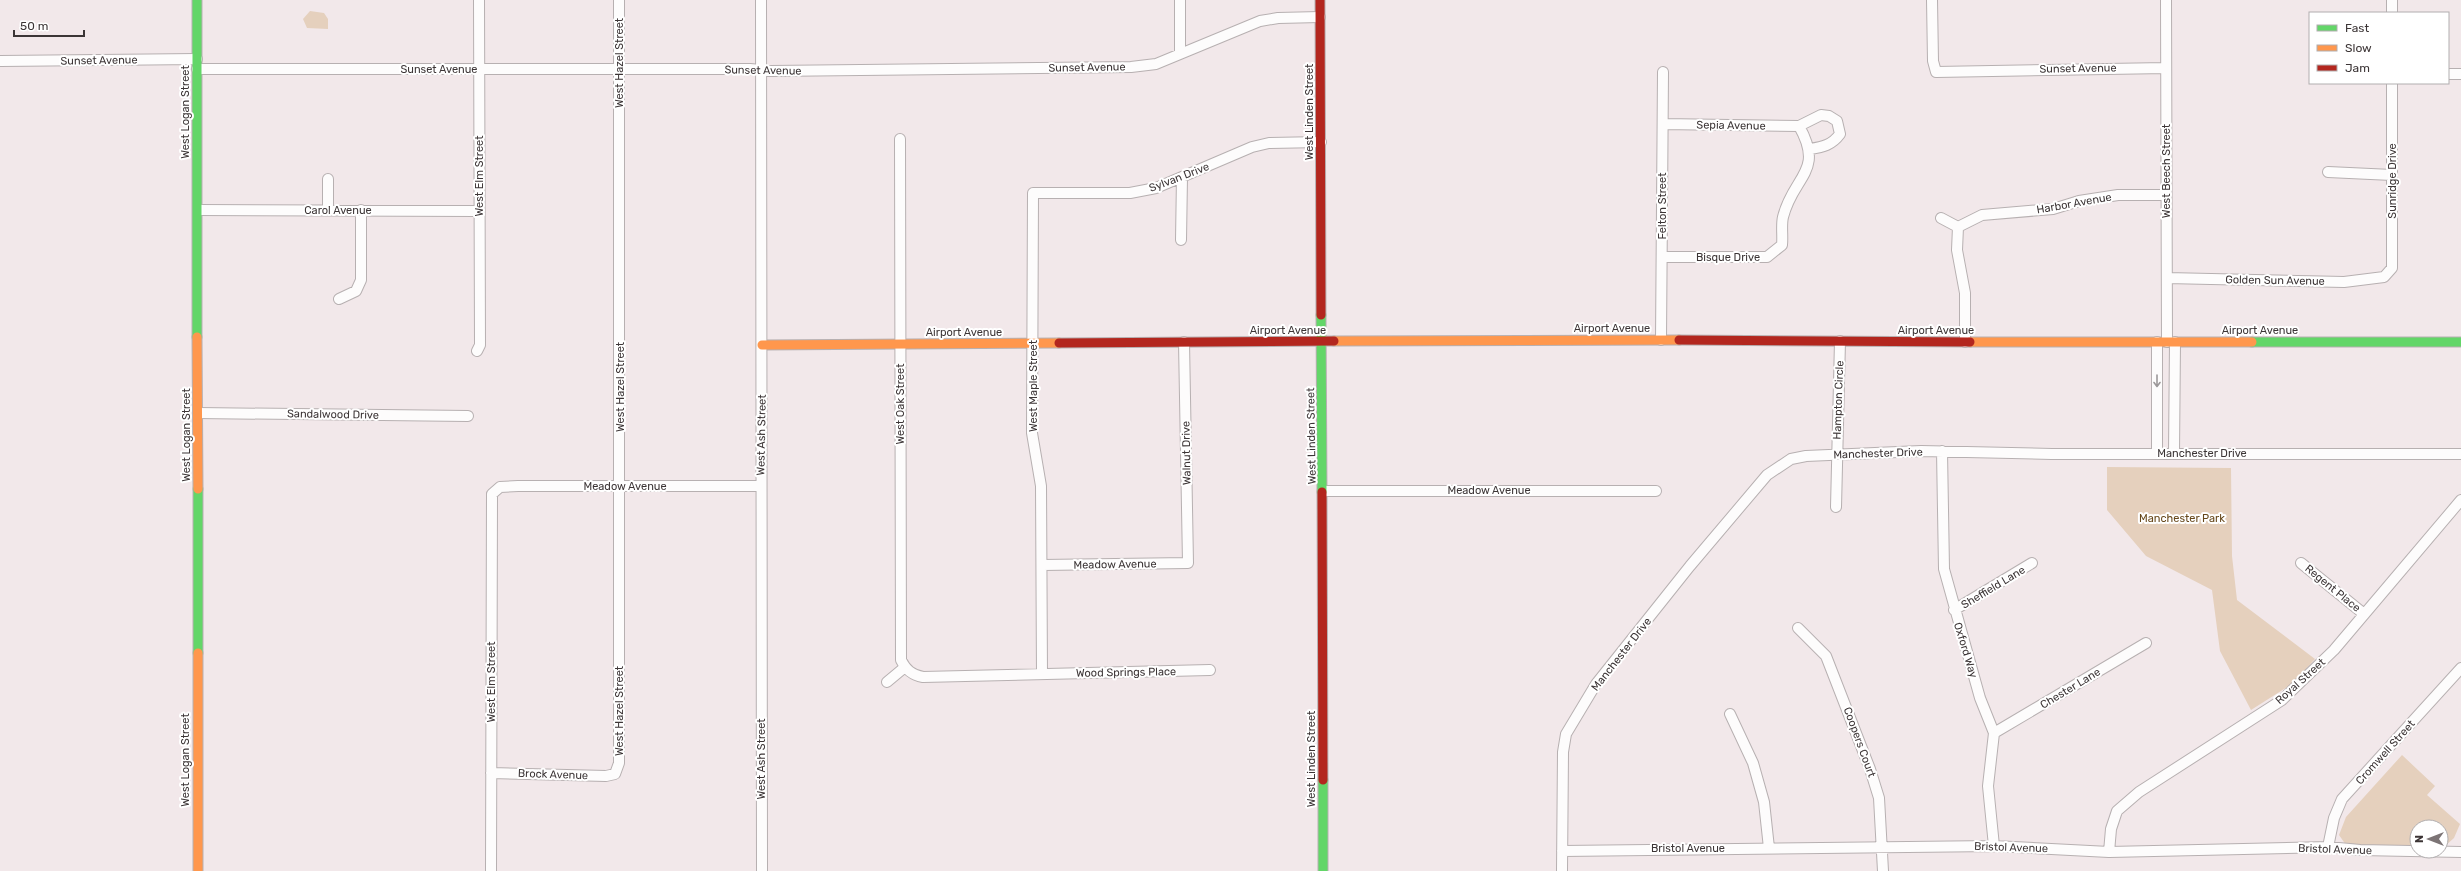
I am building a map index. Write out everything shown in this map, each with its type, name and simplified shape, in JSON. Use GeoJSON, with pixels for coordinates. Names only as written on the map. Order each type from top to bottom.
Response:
{"type":"FeatureCollection","features":[{"type":"Feature","properties":{"kind":"street","name":"West Logan Street"},"geometry":{"type":"LineString","coordinates":[[197,0],[198,871]]}},
{"type":"Feature","properties":{"kind":"street","name":"West Elm Street"},"geometry":{"type":"LineString","coordinates":[[477,351],[480,344],[479,0]]}},
{"type":"Feature","properties":{"kind":"street","name":"West Hazel Street"},"geometry":{"type":"LineString","coordinates":[[615,774],[619,763],[619,0]]}},
{"type":"Feature","properties":{"kind":"street","name":"West Ash Street"},"geometry":{"type":"LineString","coordinates":[[761,0],[762,871]]}},
{"type":"Feature","properties":{"kind":"street"},"geometry":{"type":"LineString","coordinates":[[1180,0],[1180,54]]}},
{"type":"Feature","properties":{"kind":"street","name":"West Linden Street"},"geometry":{"type":"LineString","coordinates":[[1320,0],[1323,491],[1323,871]]}},
{"type":"Feature","properties":{"kind":"street","name":"Sunset Avenue"},"geometry":{"type":"LineString","coordinates":[[1932,0],[1933,61],[1936,72],[2166,68]]}},
{"type":"Feature","properties":{"kind":"street","name":"West Beech Street"},"geometry":{"type":"LineString","coordinates":[[2166,0],[2166,342],[2174,453]]}},
{"type":"Feature","properties":{"kind":"street"},"geometry":{"type":"LineString","coordinates":[[2392,0],[2392,12]]}},
{"type":"Feature","properties":{"kind":"street","name":"Sunset Avenue"},"geometry":{"type":"LineString","coordinates":[[197,69],[761,69],[1130,67],[1156,64],[1260,21],[1278,18],[1320,17]]}},
{"type":"Feature","properties":{"kind":"street","name":"Sunset Avenue"},"geometry":{"type":"LineString","coordinates":[[0,61],[197,59]]}},
{"type":"Feature","properties":{"kind":"street","name":"Felton Street"},"geometry":{"type":"LineString","coordinates":[[1661,340],[1663,72]]}},
{"type":"Feature","properties":{"kind":"street"},"geometry":{"type":"LineString","coordinates":[[2449,74],[2461,74]]}},
{"type":"Feature","properties":{"kind":"street","name":"Sunridge Drive"},"geometry":{"type":"LineString","coordinates":[[2384,277],[2392,268],[2392,84]]}},
{"type":"Feature","properties":{"kind":"street"},"geometry":{"type":"LineString","coordinates":[[1821,115],[1830,116],[1837,121],[1840,127],[1840,134],[1835,140],[1826,147],[1810,149],[1809,143],[1799,126],[1821,115]]}},
{"type":"Feature","properties":{"kind":"street","name":"Sepia Avenue"},"geometry":{"type":"LineString","coordinates":[[1663,124],[1799,126]]}},
{"type":"Feature","properties":{"kind":"street","name":"West Oak Street"},"geometry":{"type":"LineString","coordinates":[[900,139],[901,660],[905,667]]}},
{"type":"Feature","properties":{"kind":"street","name":"Sylvan Drive"},"geometry":{"type":"LineString","coordinates":[[1033,193],[1130,193],[1156,188],[1252,147],[1270,143],[1321,142]]}},
{"type":"Feature","properties":{"kind":"street","name":"Bisque Drive"},"geometry":{"type":"LineString","coordinates":[[1662,256],[1768,256],[1782,245],[1783,217],[1811,159],[1810,149]]}},
{"type":"Feature","properties":{"kind":"street"},"geometry":{"type":"LineString","coordinates":[[2328,172],[2392,174]]}},
{"type":"Feature","properties":{"kind":"street"},"geometry":{"type":"LineString","coordinates":[[1182,177],[1182,240]]}},
{"type":"Feature","properties":{"kind":"street"},"geometry":{"type":"LineString","coordinates":[[328,179],[328,210]]}},
{"type":"Feature","properties":{"kind":"street","name":"West Maple Street"},"geometry":{"type":"LineString","coordinates":[[1033,193],[1032,433],[1041,486],[1042,674]]}},
{"type":"Feature","properties":{"kind":"street","name":"Harbor Avenue"},"geometry":{"type":"LineString","coordinates":[[1958,226],[1982,215],[2053,209],[2079,201],[2118,195],[2166,195]]}},
{"type":"Feature","properties":{"kind":"street","name":"Carol Avenue"},"geometry":{"type":"LineString","coordinates":[[198,210],[479,211]]}},
{"type":"Feature","properties":{"kind":"street"},"geometry":{"type":"LineString","coordinates":[[339,299],[356,291],[361,280],[361,210]]}},
{"type":"Feature","properties":{"kind":"street"},"geometry":{"type":"LineString","coordinates":[[1941,218],[1958,226],[1957,250],[1965,293],[1965,342]]}},
{"type":"Feature","properties":{"kind":"street","name":"Golden Sun Avenue"},"geometry":{"type":"LineString","coordinates":[[2166,278],[2344,282],[2384,277]]}},
{"type":"Feature","properties":{"kind":"street","name":"Airport Avenue"},"geometry":{"type":"LineString","coordinates":[[762,345],[1661,340],[1840,342],[2461,342]]}},
{"type":"Feature","properties":{"kind":"street","name":"Walnut Drive"},"geometry":{"type":"LineString","coordinates":[[1184,342],[1188,563]]}},
{"type":"Feature","properties":{"kind":"street","name":"Hampton Circle"},"geometry":{"type":"LineString","coordinates":[[1836,507],[1836,454],[1840,342]]}},
{"type":"Feature","properties":{"kind":"street","name":"West Beech Street"},"geometry":{"type":"LineString","coordinates":[[2157,453],[2166,342]]}},
{"type":"Feature","properties":{"kind":"street","name":"Sandalwood Drive"},"geometry":{"type":"LineString","coordinates":[[198,413],[468,416]]}},
{"type":"Feature","properties":{"kind":"street","name":"Manchester Drive"},"geometry":{"type":"LineString","coordinates":[[1562,871],[1563,752],[1566,734],[1596,684],[1700,553],[1767,475],[1791,459],[1806,456],[1836,454],[1942,452],[2461,454]]}},
{"type":"Feature","properties":{"kind":"street","name":"Oxford Way"},"geometry":{"type":"LineString","coordinates":[[1942,452],[1944,569],[1954,610],[1980,698],[1994,733],[1988,786],[1994,846]]}},
{"type":"Feature","properties":{"kind":"street","name":"Meadow Avenue"},"geometry":{"type":"LineString","coordinates":[[492,494],[500,487],[518,486],[761,486]]}},
{"type":"Feature","properties":{"kind":"street","name":"Meadow Avenue"},"geometry":{"type":"LineString","coordinates":[[1323,491],[1656,491]]}},
{"type":"Feature","properties":{"kind":"street","name":"West Elm Street"},"geometry":{"type":"LineString","coordinates":[[491,871],[492,494]]}},
{"type":"Feature","properties":{"kind":"street","name":"Royal Street"},"geometry":{"type":"LineString","coordinates":[[2109,852],[2111,829],[2117,811],[2139,792],[2282,700],[2334,650],[2461,500]]}},
{"type":"Feature","properties":{"kind":"street","name":"Meadow Avenue"},"geometry":{"type":"LineString","coordinates":[[1042,565],[1188,563]]}},
{"type":"Feature","properties":{"kind":"street","name":"Sheffield Lane"},"geometry":{"type":"LineString","coordinates":[[1954,610],[2032,563]]}},
{"type":"Feature","properties":{"kind":"street","name":"Regent Place"},"geometry":{"type":"LineString","coordinates":[[2301,563],[2364,614]]}},
{"type":"Feature","properties":{"kind":"street","name":"Coopers Court"},"geometry":{"type":"LineString","coordinates":[[1798,628],[1826,656],[1846,704],[1879,798],[1883,848],[1883,871]]}},
{"type":"Feature","properties":{"kind":"street","name":"Chester Lane"},"geometry":{"type":"LineString","coordinates":[[1994,733],[2146,643]]}},
{"type":"Feature","properties":{"kind":"street"},"geometry":{"type":"LineString","coordinates":[[888,682],[905,667]]}},
{"type":"Feature","properties":{"kind":"street","name":"Wood Springs Place"},"geometry":{"type":"LineString","coordinates":[[905,667],[911,673],[923,678],[1210,670]]}},
{"type":"Feature","properties":{"kind":"street","name":"Cromwell Street"},"geometry":{"type":"LineString","coordinates":[[2328,847],[2334,818],[2342,799],[2461,668]]}},
{"type":"Feature","properties":{"kind":"street"},"geometry":{"type":"LineString","coordinates":[[1730,714],[1753,763],[1762,794],[1769,848]]}},
{"type":"Feature","properties":{"kind":"street","name":"Brock Avenue"},"geometry":{"type":"LineString","coordinates":[[491,773],[606,776],[615,774]]}},
{"type":"Feature","properties":{"kind":"street","name":"Bristol Avenue"},"geometry":{"type":"LineString","coordinates":[[1562,851],[1994,846],[2109,852],[2328,847],[2360,850],[2461,852]]}},
{"type":"Feature","properties":{"kind":"green space"},"geometry":{"type":"Polygon","coordinates":[[[310,11],[324,13],[328,19],[328,29],[307,28],[303,19],[310,11]]]}},
{"type":"Feature","properties":{"kind":"green space","name":"Manchester Park"},"geometry":{"type":"Polygon","coordinates":[[[2107,467],[2231,468],[2232,556],[2237,600],[2315,659],[2292,684],[2251,710],[2220,651],[2212,590],[2146,556],[2107,510],[2107,467]]]}},
{"type":"Feature","properties":{"kind":"green space"},"geometry":{"type":"Polygon","coordinates":[[[2402,755],[2435,786],[2427,795],[2460,824],[2454,838],[2449,842],[2449,819],[2409,819],[2409,846],[2346,845],[2339,835],[2346,817],[2402,755]]]}},
{"type":"Feature","properties":{"kind":"traffic: fast"},"geometry":{"type":"LineString","coordinates":[[197,0],[197,337]]}},
{"type":"Feature","properties":{"kind":"traffic: fast"},"geometry":{"type":"LineString","coordinates":[[1321,315],[1322,492]]}},
{"type":"Feature","properties":{"kind":"traffic: fast"},"geometry":{"type":"LineString","coordinates":[[2252,342],[2461,342]]}},
{"type":"Feature","properties":{"kind":"traffic: fast"},"geometry":{"type":"LineString","coordinates":[[198,489],[198,653]]}},
{"type":"Feature","properties":{"kind":"traffic: fast"},"geometry":{"type":"LineString","coordinates":[[1323,780],[1323,871]]}},
{"type":"Feature","properties":{"kind":"traffic: slow"},"geometry":{"type":"LineString","coordinates":[[197,337],[198,489]]}},
{"type":"Feature","properties":{"kind":"traffic: slow"},"geometry":{"type":"LineString","coordinates":[[1334,341],[1679,340]]}},
{"type":"Feature","properties":{"kind":"traffic: slow"},"geometry":{"type":"LineString","coordinates":[[1970,342],[2252,342]]}},
{"type":"Feature","properties":{"kind":"traffic: slow"},"geometry":{"type":"LineString","coordinates":[[762,345],[1059,343]]}},
{"type":"Feature","properties":{"kind":"traffic: slow"},"geometry":{"type":"LineString","coordinates":[[198,653],[198,871]]}},
{"type":"Feature","properties":{"kind":"traffic: jam"},"geometry":{"type":"LineString","coordinates":[[1320,0],[1321,315]]}},
{"type":"Feature","properties":{"kind":"traffic: jam"},"geometry":{"type":"LineString","coordinates":[[1679,340],[1970,342]]}},
{"type":"Feature","properties":{"kind":"traffic: jam"},"geometry":{"type":"LineString","coordinates":[[1059,343],[1334,341]]}},
{"type":"Feature","properties":{"kind":"traffic: jam"},"geometry":{"type":"LineString","coordinates":[[1322,492],[1323,780]]}}]}
